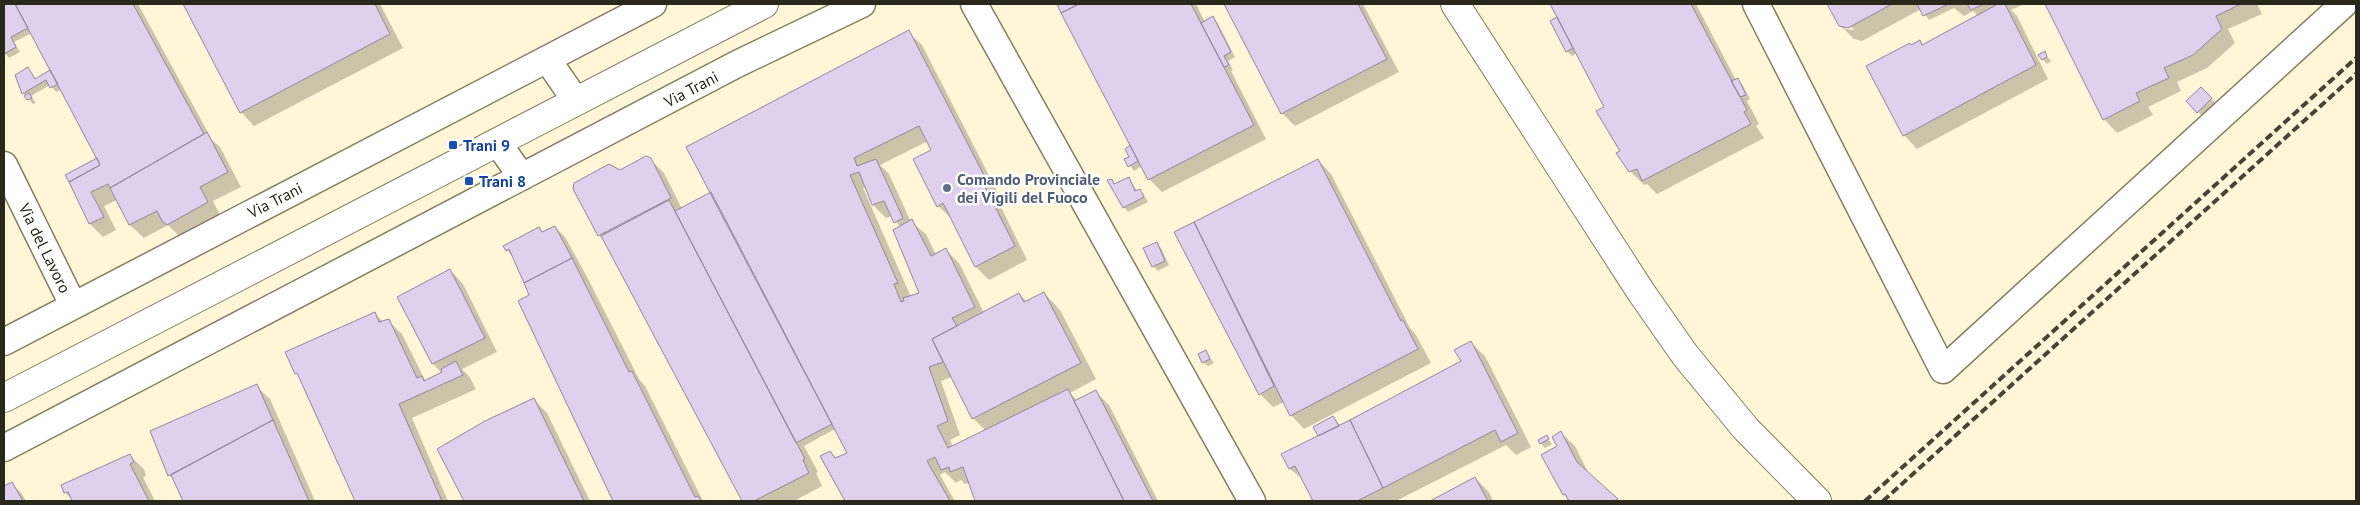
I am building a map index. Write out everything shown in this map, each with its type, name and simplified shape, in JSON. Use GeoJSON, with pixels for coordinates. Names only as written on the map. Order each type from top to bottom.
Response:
{"type":"FeatureCollection","features":[{"type":"Feature","properties":{"kind":"main road"},"geometry":{"type":"LineString","coordinates":[[4,398],[764,4]]}},
{"type":"Feature","properties":{"kind":"main road"},"geometry":{"type":"LineString","coordinates":[[1455,4],[1656,314],[1705,381],[1746,429],[1817,501]]}},
{"type":"Feature","properties":{"kind":"street","name":"Via Trani"},"geometry":{"type":"LineString","coordinates":[[4,342],[653,4]]}},
{"type":"Feature","properties":{"kind":"street","name":"Via Trani"},"geometry":{"type":"LineString","coordinates":[[4,448],[737,64],[862,4]]}},
{"type":"Feature","properties":{"kind":"street"},"geometry":{"type":"LineString","coordinates":[[974,4],[1252,501]]}},
{"type":"Feature","properties":{"kind":"street"},"geometry":{"type":"LineString","coordinates":[[1756,4],[1943,370],[2344,4]]}},
{"type":"Feature","properties":{"kind":"street"},"geometry":{"type":"LineString","coordinates":[[547,59],[576,101]]}},
{"type":"Feature","properties":{"kind":"street"},"geometry":{"type":"LineString","coordinates":[[497,142],[522,177]]}},
{"type":"Feature","properties":{"kind":"street","name":"Via del Lavoro"},"geometry":{"type":"LineString","coordinates":[[4,165],[73,305]]}},
{"type":"Feature","properties":{"kind":"building"},"geometry":{"type":"Polygon","coordinates":[[[4,4],[15,4],[28,28],[11,37],[16,47],[4,54],[4,4]]]}},
{"type":"Feature","properties":{"kind":"building"},"geometry":{"type":"Polygon","coordinates":[[[15,4],[133,4],[204,134],[110,188],[108,184],[91,192],[104,217],[89,224],[69,182],[100,165],[15,4]]]}},
{"type":"Feature","properties":{"kind":"building"},"geometry":{"type":"Polygon","coordinates":[[[183,4],[375,4],[390,34],[240,113],[183,4]]]}},
{"type":"Feature","properties":{"kind":"building"},"geometry":{"type":"Polygon","coordinates":[[[1057,4],[1079,4],[1061,13],[1057,4]]]}},
{"type":"Feature","properties":{"kind":"building"},"geometry":{"type":"Polygon","coordinates":[[[1079,4],[1191,4],[1254,125],[1148,180],[1061,13],[1079,4]]]}},
{"type":"Feature","properties":{"kind":"building"},"geometry":{"type":"Polygon","coordinates":[[[1224,4],[1358,4],[1387,59],[1281,114],[1224,4]]]}},
{"type":"Feature","properties":{"kind":"building"},"geometry":{"type":"Polygon","coordinates":[[[1550,4],[1691,4],[1747,110],[1744,112],[1751,124],[1642,181],[1637,169],[1629,172],[1616,153],[1620,151],[1596,111],[1604,107],[1550,4]]]}},
{"type":"Feature","properties":{"kind":"building"},"geometry":{"type":"Polygon","coordinates":[[[1827,4],[1892,4],[1848,28],[1839,26],[1827,4]]]}},
{"type":"Feature","properties":{"kind":"building"},"geometry":{"type":"Polygon","coordinates":[[[1917,4],[1949,4],[1923,16],[1917,4]]]}},
{"type":"Feature","properties":{"kind":"building"},"geometry":{"type":"Polygon","coordinates":[[[1967,4],[1984,4],[1971,10],[1967,4]]]}},
{"type":"Feature","properties":{"kind":"building"},"geometry":{"type":"Polygon","coordinates":[[[1998,4],[2005,4],[2036,65],[1903,136],[1866,66],[1910,43],[1911,45],[1920,40],[1922,45],[1998,4]]]}},
{"type":"Feature","properties":{"kind":"building"},"geometry":{"type":"Polygon","coordinates":[[[2045,4],[2241,4],[2216,16],[2222,29],[2193,55],[2164,68],[2169,78],[2136,93],[2140,101],[2103,120],[2045,4]]]}},
{"type":"Feature","properties":{"kind":"building"},"geometry":{"type":"Polygon","coordinates":[[[1213,16],[1231,52],[1224,56],[1229,65],[1224,67],[1201,23],[1213,16]]]}},
{"type":"Feature","properties":{"kind":"building"},"geometry":{"type":"Polygon","coordinates":[[[1557,17],[1573,48],[1566,52],[1550,21],[1557,17]]]}},
{"type":"Feature","properties":{"kind":"building"},"geometry":{"type":"Polygon","coordinates":[[[909,30],[987,181],[983,183],[1015,246],[975,267],[943,203],[937,207],[913,159],[931,150],[919,126],[854,158],[857,166],[876,159],[903,218],[894,223],[884,201],[872,205],[859,172],[850,175],[898,283],[894,284],[901,302],[904,301],[903,298],[919,293],[893,230],[912,219],[931,256],[946,248],[975,307],[952,318],[957,326],[932,339],[943,362],[929,367],[948,421],[937,426],[948,448],[1068,389],[1124,501],[975,501],[963,467],[950,472],[949,467],[941,470],[935,457],[927,461],[950,501],[845,501],[820,456],[830,451],[835,458],[847,453],[686,147],[909,30]]]}},
{"type":"Feature","properties":{"kind":"building"},"geometry":{"type":"Polygon","coordinates":[[[2045,51],[2047,57],[2042,60],[2038,55],[2045,51]]]}},
{"type":"Feature","properties":{"kind":"building"},"geometry":{"type":"Polygon","coordinates":[[[28,67],[35,79],[50,70],[58,84],[50,88],[46,80],[22,94],[15,75],[28,67]]]}},
{"type":"Feature","properties":{"kind":"building"},"geometry":{"type":"Polygon","coordinates":[[[1738,78],[1746,95],[1740,97],[1731,81],[1738,78]]]}},
{"type":"Feature","properties":{"kind":"building"},"geometry":{"type":"Polygon","coordinates":[[[2201,87],[2212,98],[2197,113],[2186,101],[2201,87]]]}},
{"type":"Feature","properties":{"kind":"building"},"geometry":{"type":"Polygon","coordinates":[[[29,93],[32,98],[27,100],[24,96],[29,93]]]}},
{"type":"Feature","properties":{"kind":"building"},"geometry":{"type":"Polygon","coordinates":[[[207,132],[228,172],[200,187],[208,202],[167,225],[162,221],[157,211],[129,225],[110,188],[207,132]]]}},
{"type":"Feature","properties":{"kind":"building"},"geometry":{"type":"Polygon","coordinates":[[[1130,145],[1138,161],[1128,167],[1124,159],[1129,157],[1125,149],[1130,145]]]}},
{"type":"Feature","properties":{"kind":"building"},"geometry":{"type":"Polygon","coordinates":[[[646,156],[651,158],[671,198],[598,236],[573,189],[574,183],[609,164],[620,170],[646,156]]]}},
{"type":"Feature","properties":{"kind":"building"},"geometry":{"type":"Polygon","coordinates":[[[97,158],[100,165],[69,182],[65,175],[97,158]]]}},
{"type":"Feature","properties":{"kind":"building"},"geometry":{"type":"Polygon","coordinates":[[[1318,159],[1401,321],[1403,320],[1418,349],[1290,416],[1194,222],[1318,159]]]}},
{"type":"Feature","properties":{"kind":"building"},"geometry":{"type":"Polygon","coordinates":[[[1129,177],[1135,191],[1140,189],[1144,197],[1123,208],[1107,180],[1112,179],[1114,184],[1129,177]]]}},
{"type":"Feature","properties":{"kind":"building"},"geometry":{"type":"Polygon","coordinates":[[[711,192],[832,424],[796,443],[675,211],[711,192]]]}},
{"type":"Feature","properties":{"kind":"building"},"geometry":{"type":"Polygon","coordinates":[[[669,200],[805,459],[803,460],[809,473],[754,501],[742,501],[601,236],[669,200]]]}},
{"type":"Feature","properties":{"kind":"building"},"geometry":{"type":"Polygon","coordinates":[[[1194,222],[1274,386],[1259,395],[1174,232],[1194,222]]]}},
{"type":"Feature","properties":{"kind":"building"},"geometry":{"type":"Polygon","coordinates":[[[555,226],[572,258],[524,283],[509,249],[506,251],[503,246],[539,227],[542,232],[555,226]]]}},
{"type":"Feature","properties":{"kind":"building"},"geometry":{"type":"Polygon","coordinates":[[[1157,242],[1165,261],[1152,267],[1143,248],[1157,242]]]}},
{"type":"Feature","properties":{"kind":"building"},"geometry":{"type":"Polygon","coordinates":[[[572,258],[629,372],[632,371],[695,497],[698,496],[701,501],[613,501],[518,301],[529,295],[524,283],[572,258]]]}},
{"type":"Feature","properties":{"kind":"building"},"geometry":{"type":"Polygon","coordinates":[[[450,269],[485,338],[432,364],[397,297],[450,269]]]}},
{"type":"Feature","properties":{"kind":"building"},"geometry":{"type":"Polygon","coordinates":[[[1044,292],[1081,363],[972,419],[932,339],[1019,293],[1024,302],[1044,292]]]}},
{"type":"Feature","properties":{"kind":"building"},"geometry":{"type":"Polygon","coordinates":[[[375,312],[379,322],[389,319],[417,378],[422,376],[424,381],[442,372],[441,369],[456,361],[463,375],[399,404],[442,501],[355,501],[297,373],[295,374],[285,352],[375,312]]]}},
{"type":"Feature","properties":{"kind":"building"},"geometry":{"type":"Polygon","coordinates":[[[1471,341],[1518,433],[1501,442],[1495,430],[1383,488],[1350,420],[1461,361],[1454,350],[1471,341]]]}},
{"type":"Feature","properties":{"kind":"building"},"geometry":{"type":"Polygon","coordinates":[[[1206,350],[1210,359],[1202,363],[1198,354],[1206,350]]]}},
{"type":"Feature","properties":{"kind":"building"},"geometry":{"type":"Polygon","coordinates":[[[257,384],[273,420],[168,476],[150,431],[257,384]]]}},
{"type":"Feature","properties":{"kind":"building"},"geometry":{"type":"Polygon","coordinates":[[[1096,390],[1153,501],[1124,501],[1074,401],[1096,390]]]}},
{"type":"Feature","properties":{"kind":"building"},"geometry":{"type":"Polygon","coordinates":[[[534,398],[584,501],[464,501],[437,449],[485,421],[534,398]]]}},
{"type":"Feature","properties":{"kind":"building"},"geometry":{"type":"Polygon","coordinates":[[[1333,416],[1339,426],[1318,436],[1313,427],[1333,416]]]}},
{"type":"Feature","properties":{"kind":"building"},"geometry":{"type":"Polygon","coordinates":[[[273,420],[309,501],[183,501],[171,475],[273,420]]]}},
{"type":"Feature","properties":{"kind":"building"},"geometry":{"type":"Polygon","coordinates":[[[1350,420],[1383,488],[1357,501],[1313,501],[1295,466],[1289,469],[1281,454],[1350,420]]]}},
{"type":"Feature","properties":{"kind":"building"},"geometry":{"type":"Polygon","coordinates":[[[1561,431],[1577,462],[1618,499],[1614,501],[1569,501],[1565,494],[1563,495],[1541,455],[1557,446],[1552,437],[1561,431]]]}},
{"type":"Feature","properties":{"kind":"building"},"geometry":{"type":"Polygon","coordinates":[[[1547,435],[1549,439],[1540,444],[1538,440],[1547,435]]]}},
{"type":"Feature","properties":{"kind":"building"},"geometry":{"type":"Polygon","coordinates":[[[130,454],[134,462],[130,464],[149,501],[72,501],[68,492],[64,493],[61,485],[130,454]]]}},
{"type":"Feature","properties":{"kind":"building"},"geometry":{"type":"Polygon","coordinates":[[[1475,477],[1488,501],[1430,501],[1475,477]]]}},
{"type":"Feature","properties":{"kind":"building"},"geometry":{"type":"Polygon","coordinates":[[[12,482],[23,501],[4,501],[4,486],[12,482]]]}},
{"type":"Feature","properties":{"kind":"railway"},"geometry":{"type":"LineString","coordinates":[[1865,501],[2356,58]]}},
{"type":"Feature","properties":{"kind":"railway"},"geometry":{"type":"LineString","coordinates":[[1883,501],[2356,74]]}},
{"type":"Feature","properties":{"kind":"place","name":"Trani 9"},"geometry":{"type":"Point","coordinates":[453,145]}},
{"type":"Feature","properties":{"kind":"place","name":"Trani 8"},"geometry":{"type":"Point","coordinates":[469,181]}},
{"type":"Feature","properties":{"kind":"place","name":"Comando Provinciale dei Vigili del Fuoco"},"geometry":{"type":"Point","coordinates":[947,188]}}]}
